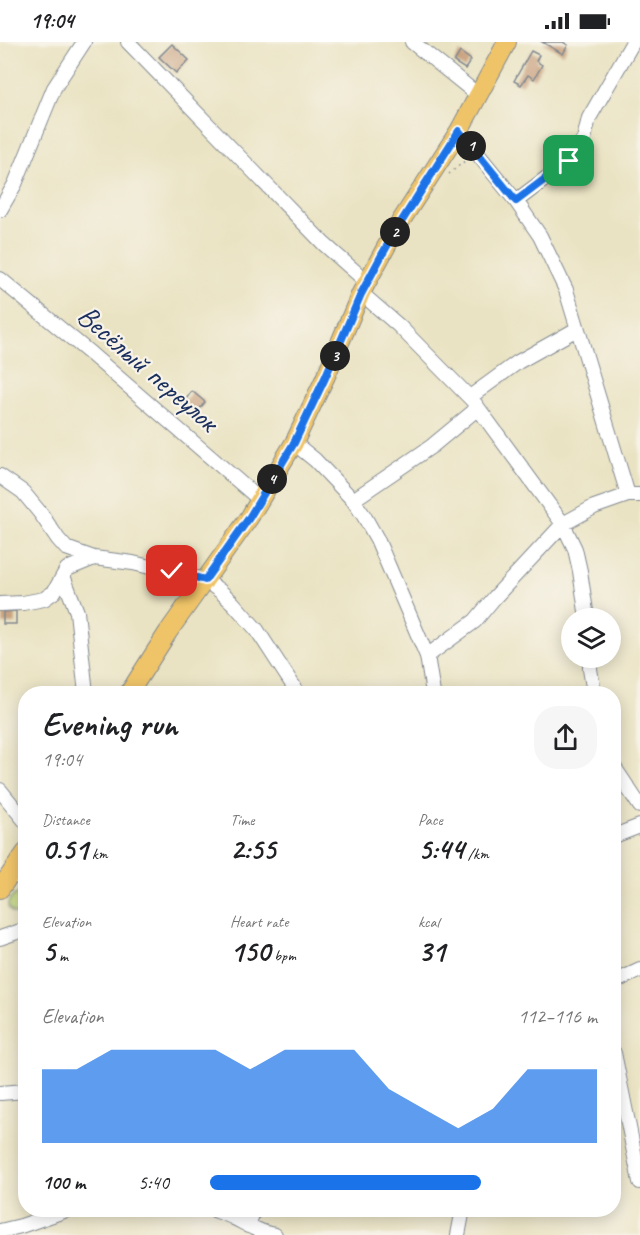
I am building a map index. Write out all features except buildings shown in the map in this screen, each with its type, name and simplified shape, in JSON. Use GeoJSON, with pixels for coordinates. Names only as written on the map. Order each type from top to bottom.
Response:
{"type":"FeatureCollection","features":[{"type":"Feature","properties":{"kind":"main road"},"geometry":{"type":"LineString","coordinates":[[134,686],[249,518],[294,443],[364,288],[398,227],[459,131],[507,42]]}},
{"type":"Feature","properties":{"kind":"main road"},"geometry":{"type":"LineString","coordinates":[[0,889],[18,879]]}},
{"type":"Feature","properties":{"kind":"street"},"geometry":{"type":"LineString","coordinates":[[0,210],[15,184],[54,88],[84,42]]}},
{"type":"Feature","properties":{"kind":"street"},"geometry":{"type":"LineString","coordinates":[[128,42],[474,403],[563,524],[575,549],[586,608]]}},
{"type":"Feature","properties":{"kind":"street"},"geometry":{"type":"LineString","coordinates":[[412,42],[478,95]]}},
{"type":"Feature","properties":{"kind":"street"},"geometry":{"type":"LineString","coordinates":[[516,201],[569,161],[584,139],[589,118],[633,42]]}},
{"type":"Feature","properties":{"kind":"street"},"geometry":{"type":"LineString","coordinates":[[428,656],[475,621],[563,524],[594,507],[634,495],[577,329],[566,290],[540,236],[516,201],[459,131]]}},
{"type":"Feature","properties":{"kind":"street","name":"Весёлый переулок"},"geometry":{"type":"LineString","coordinates":[[0,279],[259,499]]}},
{"type":"Feature","properties":{"kind":"street"},"geometry":{"type":"LineString","coordinates":[[353,500],[432,446],[518,362],[577,329]]}},
{"type":"Feature","properties":{"kind":"street"},"geometry":{"type":"LineString","coordinates":[[294,443],[315,460],[353,500],[364,516],[377,539],[428,656],[432,686]]}},
{"type":"Feature","properties":{"kind":"street"},"geometry":{"type":"LineString","coordinates":[[0,476],[23,492],[66,548],[94,558],[133,563],[205,580],[233,603],[257,630],[293,686]]}},
{"type":"Feature","properties":{"kind":"street"},"geometry":{"type":"LineString","coordinates":[[66,548],[65,573],[77,612],[85,686]]}},
{"type":"Feature","properties":{"kind":"street"},"geometry":{"type":"LineString","coordinates":[[0,604],[23,603],[44,598],[54,592],[65,573],[94,558]]}},
{"type":"Feature","properties":{"kind":"street"},"geometry":{"type":"LineString","coordinates":[[590,668],[593,686]]}},
{"type":"Feature","properties":{"kind":"street"},"geometry":{"type":"LineString","coordinates":[[621,778],[640,806]]}},
{"type":"Feature","properties":{"kind":"street"},"geometry":{"type":"LineString","coordinates":[[0,790],[18,812]]}},
{"type":"Feature","properties":{"kind":"street"},"geometry":{"type":"LineString","coordinates":[[621,833],[640,826]]}},
{"type":"Feature","properties":{"kind":"street"},"geometry":{"type":"LineString","coordinates":[[0,938],[18,932]]}},
{"type":"Feature","properties":{"kind":"street"},"geometry":{"type":"LineString","coordinates":[[621,979],[640,970]]}},
{"type":"Feature","properties":{"kind":"street"},"geometry":{"type":"LineString","coordinates":[[621,1088],[640,1182]]}},
{"type":"Feature","properties":{"kind":"street"},"geometry":{"type":"LineString","coordinates":[[0,1093],[18,1092]]}},
{"type":"Feature","properties":{"kind":"street"},"geometry":{"type":"LineString","coordinates":[[0,1230],[47,1217]]}},
{"type":"Feature","properties":{"kind":"street"},"geometry":{"type":"LineString","coordinates":[[233,1217],[248,1226],[275,1235]]}},
{"type":"Feature","properties":{"kind":"street"},"geometry":{"type":"LineString","coordinates":[[248,1226],[251,1217]]}},
{"type":"Feature","properties":{"kind":"street"},"geometry":{"type":"LineString","coordinates":[[458,1235],[461,1217]]}},
{"type":"Feature","properties":{"kind":"path"},"geometry":{"type":"LineString","coordinates":[[442,179],[476,152]]}},
{"type":"Feature","properties":{"kind":"green space"},"geometry":{"type":"Polygon","coordinates":[[[18,894],[18,914],[9,908],[9,901],[18,894]]]}},
{"type":"Feature","properties":{"kind":"route"},"geometry":{"type":"LineString","coordinates":[[172,571],[205,580],[249,518],[294,443],[361,294],[383,253],[459,131],[516,201],[569,161]]}}]}
